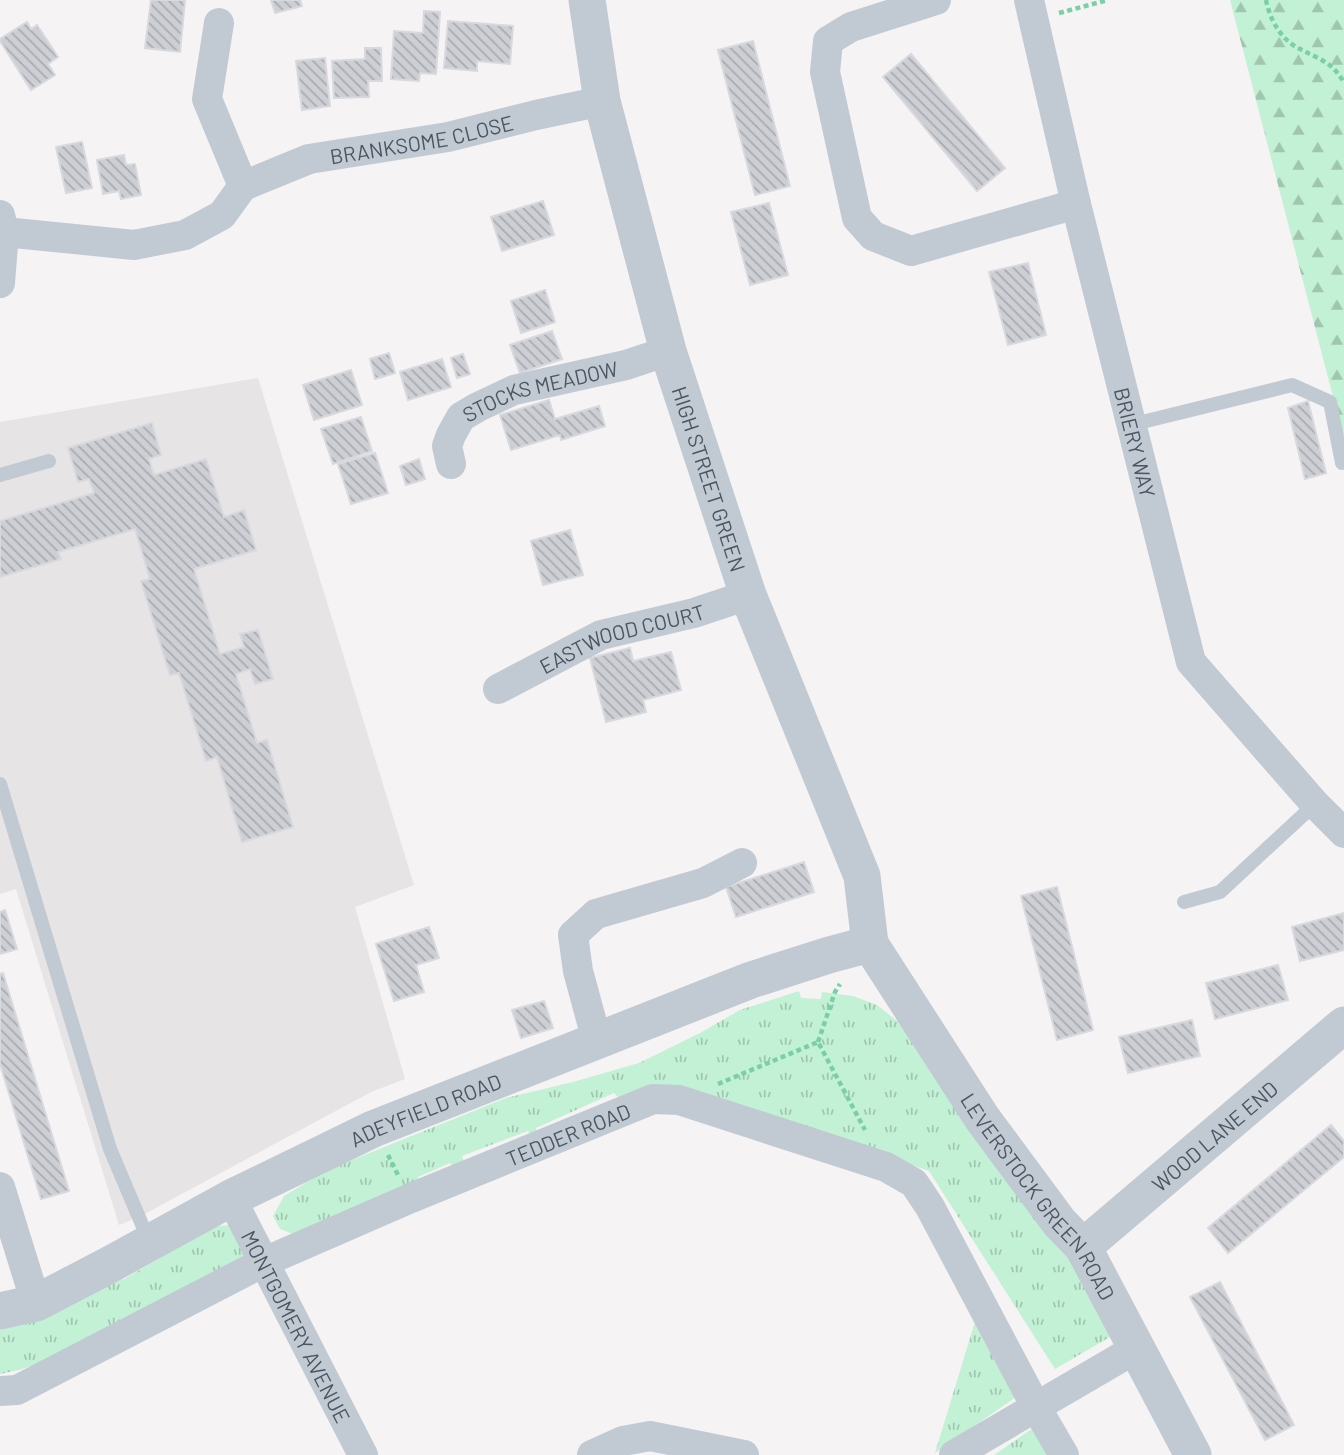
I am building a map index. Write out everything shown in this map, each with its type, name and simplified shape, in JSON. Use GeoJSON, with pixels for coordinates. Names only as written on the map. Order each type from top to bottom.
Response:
{"type":"FeatureCollection","features":[{"type":"Feature","properties":{"kind":"street","name":"HIGH STREET GREEN"},"geometry":{"type":"LineString","coordinates":[[587,0],[602,102],[668,351],[748,595],[862,876],[870,944]]}},
{"type":"Feature","properties":{"kind":"street"},"geometry":{"type":"LineString","coordinates":[[936,0],[851,27],[828,41],[825,72],[857,218],[873,236],[911,251],[1076,204]]}},
{"type":"Feature","properties":{"kind":"street","name":"BRIERY WAY"},"geometry":{"type":"LineString","coordinates":[[1031,9],[1130,425],[1191,662],[1315,804],[1344,833]]}},
{"type":"Feature","properties":{"kind":"street"},"geometry":{"type":"LineString","coordinates":[[0,283],[2,224],[134,244],[185,235],[222,215],[243,187],[207,99],[219,23]]}},
{"type":"Feature","properties":{"kind":"street","name":"BRANKSOME CLOSE"},"geometry":{"type":"LineString","coordinates":[[243,187],[309,159],[448,138],[536,115],[602,102]]}},
{"type":"Feature","properties":{"kind":"street","name":"STOCKS MEADOW"},"geometry":{"type":"LineString","coordinates":[[451,464],[447,446],[451,435],[461,417],[478,407],[514,390],[626,365],[668,351]]}},
{"type":"Feature","properties":{"kind":"street","name":"EASTWOOD COURT"},"geometry":{"type":"LineString","coordinates":[[498,689],[601,635],[694,613],[748,595]]}},
{"type":"Feature","properties":{"kind":"street"},"geometry":{"type":"LineString","coordinates":[[597,1041],[578,971],[573,935],[596,914],[703,883],[742,863]]}},
{"type":"Feature","properties":{"kind":"street","name":"ADEYFIELD ROAD"},"geometry":{"type":"LineString","coordinates":[[0,1311],[36,1303],[231,1198],[373,1129],[751,980],[870,944]]}},
{"type":"Feature","properties":{"kind":"street","name":"LEVERSTOCK GREEN ROAD"},"geometry":{"type":"LineString","coordinates":[[870,944],[982,1118],[1059,1222],[1083,1247],[1193,1455]]}},
{"type":"Feature","properties":{"kind":"street","name":"WOOD LANE END"},"geometry":{"type":"LineString","coordinates":[[1083,1247],[1344,1024]]}},
{"type":"Feature","properties":{"kind":"street","name":"TEDDER ROAD"},"geometry":{"type":"LineString","coordinates":[[0,1391],[17,1390],[264,1262],[411,1198],[653,1099],[680,1100],[886,1167],[914,1183],[1064,1455]]}},
{"type":"Feature","properties":{"kind":"street"},"geometry":{"type":"LineString","coordinates":[[0,1187],[36,1303]]}},
{"type":"Feature","properties":{"kind":"street","name":"MONTGOMERY AVENUE"},"geometry":{"type":"LineString","coordinates":[[231,1198],[363,1455]]}},
{"type":"Feature","properties":{"kind":"street"},"geometry":{"type":"LineString","coordinates":[[954,1455],[1137,1348]]}},
{"type":"Feature","properties":{"kind":"street"},"geometry":{"type":"LineString","coordinates":[[592,1455],[623,1441],[650,1436],[744,1455]]}},
{"type":"Feature","properties":{"kind":"lane"},"geometry":{"type":"LineString","coordinates":[[1130,425],[1292,385],[1330,402],[1342,463]]}},
{"type":"Feature","properties":{"kind":"lane"},"geometry":{"type":"LineString","coordinates":[[0,475],[49,461]]}},
{"type":"Feature","properties":{"kind":"lane"},"geometry":{"type":"LineString","coordinates":[[0,784],[110,1149],[150,1242]]}},
{"type":"Feature","properties":{"kind":"lane"},"geometry":{"type":"LineString","coordinates":[[1184,902],[1220,892],[1315,804]]}},
{"type":"Feature","properties":{"kind":"path"},"geometry":{"type":"LineString","coordinates":[[1031,9],[1108,0]]}},
{"type":"Feature","properties":{"kind":"path"},"geometry":{"type":"LineString","coordinates":[[1266,0],[1279,32],[1296,47],[1334,68],[1344,82]]}},
{"type":"Feature","properties":{"kind":"path"},"geometry":{"type":"LineString","coordinates":[[842,982],[835,992],[818,1042],[886,1167]]}},
{"type":"Feature","properties":{"kind":"path"},"geometry":{"type":"LineString","coordinates":[[680,1100],[818,1042]]}},
{"type":"Feature","properties":{"kind":"shaded area"},"geometry":{"type":"Polygon","coordinates":[[[258,378],[414,885],[355,907],[405,1079],[371,1092],[139,1217],[119,1225],[16,889],[0,894],[0,422],[258,378]]]}},
{"type":"Feature","properties":{"kind":"green space"},"geometry":{"type":"Polygon","coordinates":[[[1230,0],[1344,0],[1344,439],[1230,0]]]}},
{"type":"Feature","properties":{"kind":"green space"},"geometry":{"type":"Polygon","coordinates":[[[799,991],[801,998],[821,999],[822,992],[853,996],[877,1005],[906,1028],[1079,1257],[1115,1334],[1055,1369],[929,1171],[849,1143],[619,1098],[614,1093],[536,1128],[537,1134],[531,1136],[528,1131],[462,1156],[465,1164],[453,1168],[450,1163],[418,1177],[419,1183],[293,1234],[280,1229],[273,1216],[284,1196],[327,1170],[506,1098],[639,1063],[740,1010],[799,991]]]}},
{"type":"Feature","properties":{"kind":"green space"},"geometry":{"type":"Polygon","coordinates":[[[233,1225],[245,1234],[245,1263],[79,1350],[0,1374],[0,1324],[49,1310],[124,1279],[216,1226],[233,1225]]]}},
{"type":"Feature","properties":{"kind":"green space"},"geometry":{"type":"Polygon","coordinates":[[[977,1315],[1019,1395],[935,1453],[977,1315]]]}},
{"type":"Feature","properties":{"kind":"green space"},"geometry":{"type":"Polygon","coordinates":[[[1036,1426],[1051,1455],[994,1455],[1036,1426]]]}},
{"type":"Feature","properties":{"kind":"building"},"geometry":{"type":"Polygon","coordinates":[[[151,0],[185,0],[180,52],[145,48],[151,0]]]}},
{"type":"Feature","properties":{"kind":"building"},"geometry":{"type":"Polygon","coordinates":[[[271,0],[300,0],[302,6],[275,13],[271,0]]]}},
{"type":"Feature","properties":{"kind":"building"},"geometry":{"type":"Polygon","coordinates":[[[424,11],[440,12],[436,74],[420,73],[419,81],[391,79],[394,31],[423,33],[424,11]]]}},
{"type":"Feature","properties":{"kind":"building"},"geometry":{"type":"Polygon","coordinates":[[[448,21],[513,26],[510,64],[477,61],[477,71],[444,68],[448,21]]]}},
{"type":"Feature","properties":{"kind":"building"},"geometry":{"type":"Polygon","coordinates":[[[27,22],[31,29],[37,25],[58,57],[48,64],[55,75],[31,90],[0,41],[27,22]]]}},
{"type":"Feature","properties":{"kind":"building"},"geometry":{"type":"Polygon","coordinates":[[[753,41],[790,186],[755,195],[718,50],[753,41]]]}},
{"type":"Feature","properties":{"kind":"building"},"geometry":{"type":"Polygon","coordinates":[[[365,48],[381,48],[382,81],[368,81],[369,97],[334,98],[332,61],[365,59],[365,48]]]}},
{"type":"Feature","properties":{"kind":"building"},"geometry":{"type":"Polygon","coordinates":[[[911,54],[1005,168],[977,191],[883,77],[911,54]]]}},
{"type":"Feature","properties":{"kind":"building"},"geometry":{"type":"Polygon","coordinates":[[[325,58],[330,106],[302,110],[296,61],[325,58]]]}},
{"type":"Feature","properties":{"kind":"building"},"geometry":{"type":"Polygon","coordinates":[[[82,142],[92,188],[66,193],[56,147],[82,142]]]}},
{"type":"Feature","properties":{"kind":"building"},"geometry":{"type":"Polygon","coordinates":[[[124,155],[126,165],[135,164],[141,195],[121,199],[119,191],[103,194],[97,160],[124,155]]]}},
{"type":"Feature","properties":{"kind":"building"},"geometry":{"type":"Polygon","coordinates":[[[543,201],[554,235],[502,251],[491,217],[543,201]]]}},
{"type":"Feature","properties":{"kind":"building"},"geometry":{"type":"Polygon","coordinates":[[[769,203],[788,275],[750,285],[731,212],[769,203]]]}},
{"type":"Feature","properties":{"kind":"building"},"geometry":{"type":"Polygon","coordinates":[[[1028,263],[1046,335],[1008,345],[989,272],[1028,263]]]}},
{"type":"Feature","properties":{"kind":"building"},"geometry":{"type":"Polygon","coordinates":[[[545,290],[555,322],[521,333],[511,301],[545,290]]]}},
{"type":"Feature","properties":{"kind":"building"},"geometry":{"type":"Polygon","coordinates":[[[552,331],[562,359],[520,373],[510,345],[552,331]]]}},
{"type":"Feature","properties":{"kind":"building"},"geometry":{"type":"Polygon","coordinates":[[[389,353],[395,373],[375,379],[370,359],[389,353]]]}},
{"type":"Feature","properties":{"kind":"building"},"geometry":{"type":"Polygon","coordinates":[[[463,354],[470,374],[457,378],[451,358],[463,354]]]}},
{"type":"Feature","properties":{"kind":"building"},"geometry":{"type":"Polygon","coordinates":[[[442,359],[451,387],[408,400],[400,372],[442,359]]]}},
{"type":"Feature","properties":{"kind":"building"},"geometry":{"type":"Polygon","coordinates":[[[351,370],[362,405],[314,420],[303,385],[351,370]]]}},
{"type":"Feature","properties":{"kind":"building"},"geometry":{"type":"Polygon","coordinates":[[[549,400],[555,419],[599,406],[605,426],[561,440],[560,435],[511,450],[500,415],[549,400]]]}},
{"type":"Feature","properties":{"kind":"building"},"geometry":{"type":"Polygon","coordinates":[[[1308,401],[1326,473],[1305,479],[1288,408],[1308,401]]]}},
{"type":"Feature","properties":{"kind":"building"},"geometry":{"type":"Polygon","coordinates":[[[361,417],[372,451],[333,464],[321,429],[361,417]]]}},
{"type":"Feature","properties":{"kind":"building"},"geometry":{"type":"Polygon","coordinates":[[[152,423],[161,455],[149,459],[154,475],[206,459],[224,517],[244,510],[256,550],[194,569],[220,654],[244,647],[240,634],[258,630],[273,679],[255,684],[250,669],[236,674],[257,743],[267,740],[293,827],[242,842],[217,757],[206,761],[179,673],[170,675],[141,581],[150,579],[135,529],[58,552],[61,559],[0,577],[0,521],[94,493],[89,479],[78,482],[68,448],[152,423]]]}},
{"type":"Feature","properties":{"kind":"building"},"geometry":{"type":"Polygon","coordinates":[[[375,453],[388,493],[351,504],[338,464],[375,453]]]}},
{"type":"Feature","properties":{"kind":"building"},"geometry":{"type":"Polygon","coordinates":[[[419,459],[425,479],[406,485],[400,466],[419,459]]]}},
{"type":"Feature","properties":{"kind":"building"},"geometry":{"type":"Polygon","coordinates":[[[570,530],[583,575],[543,585],[531,541],[570,530]]]}},
{"type":"Feature","properties":{"kind":"building"},"geometry":{"type":"Polygon","coordinates":[[[630,648],[633,661],[671,652],[681,690],[643,700],[646,712],[606,722],[590,658],[630,648]]]}},
{"type":"Feature","properties":{"kind":"building"},"geometry":{"type":"Polygon","coordinates":[[[804,862],[814,892],[736,917],[726,887],[804,862]]]}},
{"type":"Feature","properties":{"kind":"building"},"geometry":{"type":"Polygon","coordinates":[[[1057,887],[1093,1030],[1057,1040],[1021,896],[1057,887]]]}},
{"type":"Feature","properties":{"kind":"building"},"geometry":{"type":"Polygon","coordinates":[[[5,910],[17,949],[0,954],[0,912],[5,910]]]}},
{"type":"Feature","properties":{"kind":"building"},"geometry":{"type":"Polygon","coordinates":[[[1344,913],[1344,950],[1300,961],[1292,927],[1344,913]]]}},
{"type":"Feature","properties":{"kind":"building"},"geometry":{"type":"Polygon","coordinates":[[[429,927],[439,958],[416,965],[424,992],[394,1001],[376,944],[429,927]]]}},
{"type":"Feature","properties":{"kind":"building"},"geometry":{"type":"Polygon","coordinates":[[[1278,965],[1288,1000],[1215,1019],[1206,983],[1278,965]]]}},
{"type":"Feature","properties":{"kind":"building"},"geometry":{"type":"Polygon","coordinates":[[[3,973],[69,1191],[41,1199],[0,1064],[0,974],[3,973]]]}},
{"type":"Feature","properties":{"kind":"building"},"geometry":{"type":"Polygon","coordinates":[[[544,1001],[553,1028],[521,1038],[512,1010],[544,1001]]]}},
{"type":"Feature","properties":{"kind":"building"},"geometry":{"type":"Polygon","coordinates":[[[1192,1020],[1200,1056],[1128,1073],[1119,1037],[1192,1020]]]}},
{"type":"Feature","properties":{"kind":"building"},"geometry":{"type":"Polygon","coordinates":[[[1331,1125],[1344,1141],[1344,1157],[1228,1253],[1208,1228],[1331,1125]]]}},
{"type":"Feature","properties":{"kind":"building"},"geometry":{"type":"Polygon","coordinates":[[[1220,1282],[1294,1425],[1265,1440],[1190,1297],[1220,1282]]]}}]}
